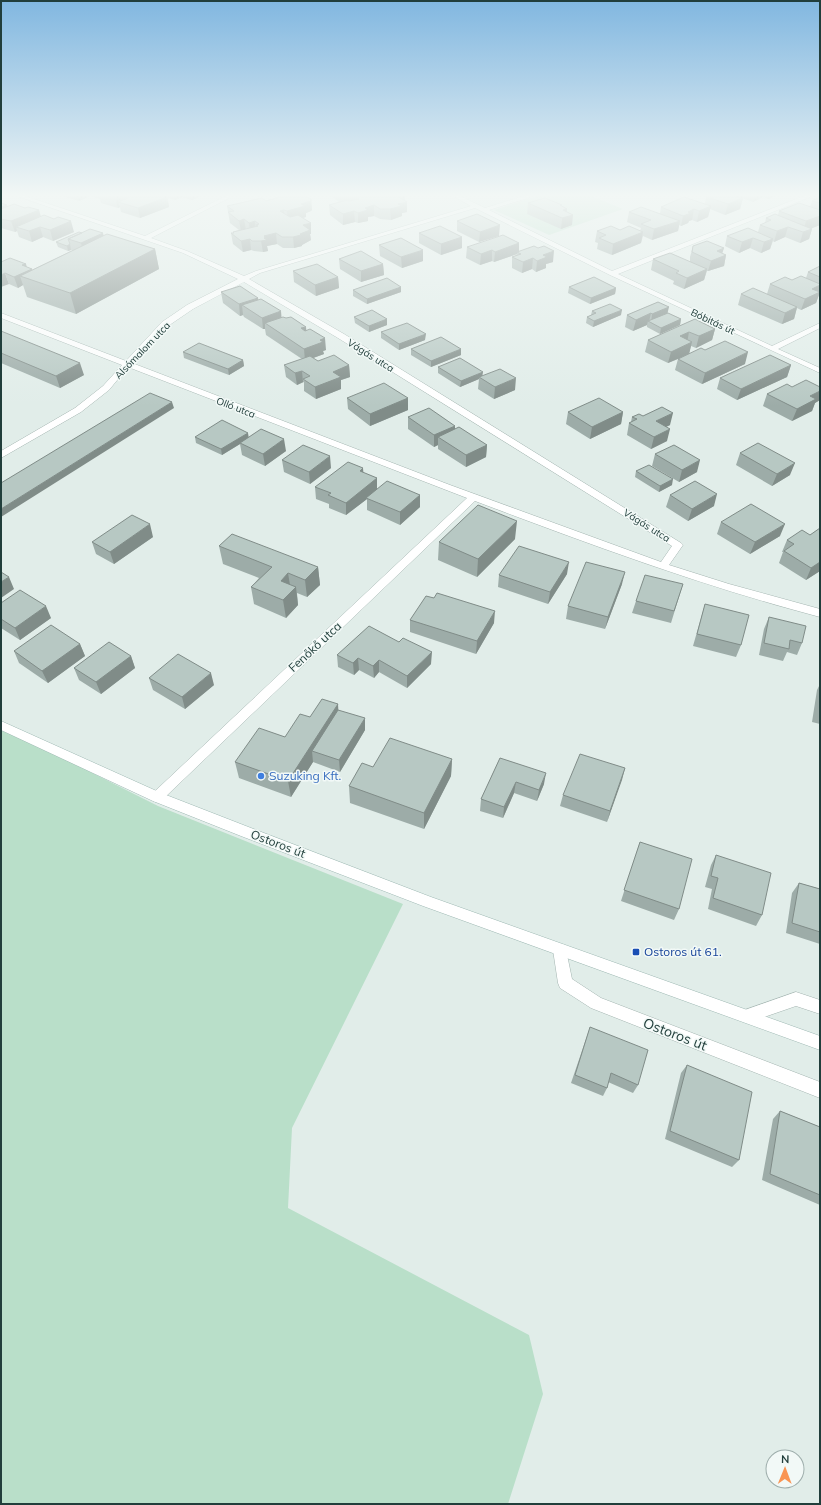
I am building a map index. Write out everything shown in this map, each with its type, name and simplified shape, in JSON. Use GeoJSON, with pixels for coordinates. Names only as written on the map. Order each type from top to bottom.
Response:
{"type":"FeatureCollection","features":[{"type":"Feature","properties":{"kind":"street","name":"Vágás utca"},"geometry":{"type":"LineString","coordinates":[[216,266],[244,279],[348,340],[678,545],[663,566]]}},
{"type":"Feature","properties":{"kind":"street","name":"Alsómalom utca"},"geometry":{"type":"LineString","coordinates":[[1,455],[78,410],[106,388],[165,324],[190,307],[244,279],[258,272],[277,266]]}},
{"type":"Feature","properties":{"kind":"street","name":"Bóbitás út"},"geometry":{"type":"LineString","coordinates":[[596,266],[820,371]]}},
{"type":"Feature","properties":{"kind":"street"},"geometry":{"type":"LineString","coordinates":[[612,274],[632,266]]}},
{"type":"Feature","properties":{"kind":"street","name":"Olló utca"},"geometry":{"type":"LineString","coordinates":[[1,315],[126,365],[473,496]]}},
{"type":"Feature","properties":{"kind":"street"},"geometry":{"type":"LineString","coordinates":[[772,349],[820,325]]}},
{"type":"Feature","properties":{"kind":"street"},"geometry":{"type":"LineString","coordinates":[[473,496],[553,527],[713,584],[769,601],[820,613]]}},
{"type":"Feature","properties":{"kind":"street","name":"Fenőkő utca"},"geometry":{"type":"LineString","coordinates":[[157,797],[473,496]]}},
{"type":"Feature","properties":{"kind":"street","name":"Ostoros út"},"geometry":{"type":"LineString","coordinates":[[1,725],[32,741],[157,797],[428,902],[820,1043]]}},
{"type":"Feature","properties":{"kind":"street","name":"Ostoros út"},"geometry":{"type":"LineString","coordinates":[[560,950],[565,983],[596,1003],[820,1090]]}},
{"type":"Feature","properties":{"kind":"street"},"geometry":{"type":"LineString","coordinates":[[747,1016],[796,999],[820,1007]]}},
{"type":"Feature","properties":{"kind":"green space"},"geometry":{"type":"Polygon","coordinates":[[[1,727],[158,806],[403,904],[292,1128],[288,1208],[529,1335],[543,1394],[508,1504],[1,1504],[1,727]]]}},
{"type":"Feature","properties":{"kind":"building"},"geometry":{"type":"Polygon","coordinates":[[[1,266],[25,266],[32,269],[14,277],[5,273],[1,275],[1,266]]]}},
{"type":"Feature","properties":{"kind":"building"},"geometry":{"type":"Polygon","coordinates":[[[40,266],[122,266],[70,293],[20,276],[40,266]]]}},
{"type":"Feature","properties":{"kind":"building"},"geometry":{"type":"Polygon","coordinates":[[[309,266],[321,266],[338,277],[315,285],[293,271],[309,266]]]}},
{"type":"Feature","properties":{"kind":"building"},"geometry":{"type":"Polygon","coordinates":[[[352,266],[376,266],[361,271],[352,266]]]}},
{"type":"Feature","properties":{"kind":"building"},"geometry":{"type":"Polygon","coordinates":[[[669,266],[701,266],[707,269],[687,278],[676,273],[679,271],[669,266]]]}},
{"type":"Feature","properties":{"kind":"building"},"geometry":{"type":"Polygon","coordinates":[[[820,266],[820,266],[820,277],[808,272],[820,266]]]}},
{"type":"Feature","properties":{"kind":"building"},"geometry":{"type":"Polygon","coordinates":[[[801,276],[820,284],[812,289],[820,292],[805,299],[770,284],[785,277],[792,280],[801,276]]]}},
{"type":"Feature","properties":{"kind":"building"},"geometry":{"type":"Polygon","coordinates":[[[594,277],[616,288],[591,298],[569,287],[594,277]]]}},
{"type":"Feature","properties":{"kind":"building"},"geometry":{"type":"Polygon","coordinates":[[[387,278],[401,287],[367,299],[353,290],[387,278]]]}},
{"type":"Feature","properties":{"kind":"building"},"geometry":{"type":"Polygon","coordinates":[[[240,286],[258,298],[239,304],[221,292],[240,286]]]}},
{"type":"Feature","properties":{"kind":"building"},"geometry":{"type":"Polygon","coordinates":[[[753,288],[797,307],[785,313],[741,294],[753,288]]]}},
{"type":"Feature","properties":{"kind":"building"},"geometry":{"type":"Polygon","coordinates":[[[261,299],[281,311],[262,318],[242,305],[261,299]]]}},
{"type":"Feature","properties":{"kind":"building"},"geometry":{"type":"Polygon","coordinates":[[[658,302],[669,307],[636,320],[627,315],[658,302]]]}},
{"type":"Feature","properties":{"kind":"building"},"geometry":{"type":"Polygon","coordinates":[[[610,304],[622,310],[594,321],[587,317],[596,313],[592,311],[610,304]]]}},
{"type":"Feature","properties":{"kind":"building"},"geometry":{"type":"Polygon","coordinates":[[[372,310],[387,319],[369,326],[354,317],[372,310]]]}},
{"type":"Feature","properties":{"kind":"building"},"geometry":{"type":"Polygon","coordinates":[[[668,313],[681,319],[661,328],[648,321],[668,313]]]}},
{"type":"Feature","properties":{"kind":"building"},"geometry":{"type":"Polygon","coordinates":[[[283,317],[291,317],[306,327],[301,328],[305,331],[310,329],[325,338],[320,340],[323,342],[304,349],[265,323],[283,317]]]}},
{"type":"Feature","properties":{"kind":"building"},"geometry":{"type":"Polygon","coordinates":[[[695,319],[715,329],[699,336],[689,332],[680,336],[692,342],[671,352],[648,340],[695,319]]]}},
{"type":"Feature","properties":{"kind":"building"},"geometry":{"type":"Polygon","coordinates":[[[407,323],[426,334],[399,344],[381,332],[407,323]]]}},
{"type":"Feature","properties":{"kind":"building"},"geometry":{"type":"Polygon","coordinates":[[[1,331],[80,363],[56,376],[1,353],[1,331]]]}},
{"type":"Feature","properties":{"kind":"building"},"geometry":{"type":"Polygon","coordinates":[[[441,337],[461,349],[431,361],[411,349],[441,337]]]}},
{"type":"Feature","properties":{"kind":"building"},"geometry":{"type":"Polygon","coordinates":[[[725,341],[748,352],[705,373],[678,359],[701,348],[705,350],[725,341]]]}},
{"type":"Feature","properties":{"kind":"building"},"geometry":{"type":"Polygon","coordinates":[[[199,343],[243,360],[228,369],[183,352],[199,343]]]}},
{"type":"Feature","properties":{"kind":"building"},"geometry":{"type":"Polygon","coordinates":[[[334,355],[349,365],[333,372],[341,377],[315,387],[303,379],[310,376],[302,371],[295,373],[284,365],[310,356],[318,361],[334,355]]]}},
{"type":"Feature","properties":{"kind":"building"},"geometry":{"type":"Polygon","coordinates":[[[770,355],[791,365],[741,389],[720,378],[770,355]]]}},
{"type":"Feature","properties":{"kind":"building"},"geometry":{"type":"Polygon","coordinates":[[[460,358],[483,372],[461,381],[438,367],[460,358]]]}},
{"type":"Feature","properties":{"kind":"building"},"geometry":{"type":"Polygon","coordinates":[[[500,369],[516,378],[495,387],[479,377],[500,369]]]}},
{"type":"Feature","properties":{"kind":"building"},"geometry":{"type":"Polygon","coordinates":[[[806,380],[820,387],[820,391],[810,396],[816,399],[797,409],[767,394],[787,384],[792,387],[806,380]]]}},
{"type":"Feature","properties":{"kind":"building"},"geometry":{"type":"Polygon","coordinates":[[[384,383],[408,398],[370,414],[347,398],[384,383]]]}},
{"type":"Feature","properties":{"kind":"building"},"geometry":{"type":"Polygon","coordinates":[[[150,393],[172,402],[1,509],[1,483],[150,393]]]}},
{"type":"Feature","properties":{"kind":"building"},"geometry":{"type":"Polygon","coordinates":[[[599,398],[623,412],[592,427],[568,412],[599,398]]]}},
{"type":"Feature","properties":{"kind":"building"},"geometry":{"type":"Polygon","coordinates":[[[662,407],[673,413],[656,421],[670,429],[654,437],[629,423],[637,419],[632,417],[639,414],[643,416],[662,407]]]}},
{"type":"Feature","properties":{"kind":"building"},"geometry":{"type":"Polygon","coordinates":[[[429,408],[455,426],[434,435],[408,417],[429,408]]]}},
{"type":"Feature","properties":{"kind":"building"},"geometry":{"type":"Polygon","coordinates":[[[222,420],[248,433],[221,449],[195,437],[222,420]]]}},
{"type":"Feature","properties":{"kind":"building"},"geometry":{"type":"Polygon","coordinates":[[[459,427],[487,445],[466,455],[438,437],[459,427]]]}},
{"type":"Feature","properties":{"kind":"building"},"geometry":{"type":"Polygon","coordinates":[[[261,429],[284,439],[263,454],[240,443],[261,429]]]}},
{"type":"Feature","properties":{"kind":"building"},"geometry":{"type":"Polygon","coordinates":[[[758,443],[795,463],[777,474],[740,453],[758,443]]]}},
{"type":"Feature","properties":{"kind":"building"},"geometry":{"type":"Polygon","coordinates":[[[303,445],[330,456],[309,472],[282,460],[303,445]]]}},
{"type":"Feature","properties":{"kind":"building"},"geometry":{"type":"Polygon","coordinates":[[[674,445],[700,460],[682,470],[655,454],[674,445]]]}},
{"type":"Feature","properties":{"kind":"building"},"geometry":{"type":"Polygon","coordinates":[[[348,462],[363,468],[360,471],[377,478],[346,503],[328,495],[331,493],[315,487],[348,462]]]}},
{"type":"Feature","properties":{"kind":"building"},"geometry":{"type":"Polygon","coordinates":[[[649,465],[673,479],[660,486],[636,471],[649,465]]]}},
{"type":"Feature","properties":{"kind":"building"},"geometry":{"type":"Polygon","coordinates":[[[387,481],[420,495],[400,512],[366,498],[387,481]]]}},
{"type":"Feature","properties":{"kind":"building"},"geometry":{"type":"Polygon","coordinates":[[[695,481],[717,494],[692,509],[670,495],[695,481]]]}},
{"type":"Feature","properties":{"kind":"building"},"geometry":{"type":"Polygon","coordinates":[[[751,504],[785,524],[755,542],[721,522],[751,504]]]}},
{"type":"Feature","properties":{"kind":"building"},"geometry":{"type":"Polygon","coordinates":[[[478,505],[517,521],[478,559],[439,542],[478,505]]]}},
{"type":"Feature","properties":{"kind":"building"},"geometry":{"type":"Polygon","coordinates":[[[132,515],[150,524],[110,552],[92,542],[132,515]]]}},
{"type":"Feature","properties":{"kind":"building"},"geometry":{"type":"Polygon","coordinates":[[[820,528],[820,562],[811,568],[784,551],[794,544],[787,540],[802,530],[810,535],[820,528]]]}},
{"type":"Feature","properties":{"kind":"building"},"geometry":{"type":"Polygon","coordinates":[[[232,534],[318,567],[305,580],[288,573],[281,581],[296,587],[283,600],[251,587],[272,567],[219,546],[232,534]]]}},
{"type":"Feature","properties":{"kind":"building"},"geometry":{"type":"Polygon","coordinates":[[[519,546],[569,562],[550,592],[499,575],[519,546]]]}},
{"type":"Feature","properties":{"kind":"building"},"geometry":{"type":"Polygon","coordinates":[[[586,562],[625,572],[608,617],[568,606],[586,562]]]}},
{"type":"Feature","properties":{"kind":"building"},"geometry":{"type":"Polygon","coordinates":[[[1,572],[9,577],[1,582],[1,572]]]}},
{"type":"Feature","properties":{"kind":"building"},"geometry":{"type":"Polygon","coordinates":[[[645,575],[683,584],[674,611],[636,601],[645,575]]]}},
{"type":"Feature","properties":{"kind":"building"},"geometry":{"type":"Polygon","coordinates":[[[20,590],[46,606],[15,628],[1,619],[1,603],[20,590]]]}},
{"type":"Feature","properties":{"kind":"building"},"geometry":{"type":"Polygon","coordinates":[[[437,593],[495,611],[477,641],[410,620],[426,596],[434,598],[437,593]]]}},
{"type":"Feature","properties":{"kind":"building"},"geometry":{"type":"Polygon","coordinates":[[[705,604],[749,615],[741,645],[697,634],[705,604]]]}},
{"type":"Feature","properties":{"kind":"building"},"geometry":{"type":"Polygon","coordinates":[[[769,617],[806,626],[802,643],[790,640],[789,649],[764,643],[769,617]]]}},
{"type":"Feature","properties":{"kind":"building"},"geometry":{"type":"Polygon","coordinates":[[[51,625],[80,644],[42,671],[14,651],[51,625]]]}},
{"type":"Feature","properties":{"kind":"building"},"geometry":{"type":"Polygon","coordinates":[[[369,626],[399,642],[403,638],[432,652],[407,676],[379,660],[373,666],[358,658],[353,663],[337,655],[369,626]]]}},
{"type":"Feature","properties":{"kind":"building"},"geometry":{"type":"Polygon","coordinates":[[[109,642],[131,656],[96,682],[74,668],[109,642]]]}},
{"type":"Feature","properties":{"kind":"building"},"geometry":{"type":"Polygon","coordinates":[[[178,654],[211,673],[182,697],[149,678],[178,654]]]}},
{"type":"Feature","properties":{"kind":"building"},"geometry":{"type":"Polygon","coordinates":[[[322,699],[338,704],[288,781],[235,762],[259,728],[285,737],[300,714],[310,717],[322,699]]]}},
{"type":"Feature","properties":{"kind":"building"},"geometry":{"type":"Polygon","coordinates":[[[338,710],[365,718],[339,760],[312,751],[338,710]]]}},
{"type":"Feature","properties":{"kind":"building"},"geometry":{"type":"Polygon","coordinates":[[[390,738],[452,759],[424,813],[349,786],[362,763],[373,767],[390,738]]]}},
{"type":"Feature","properties":{"kind":"building"},"geometry":{"type":"Polygon","coordinates":[[[580,754],[625,768],[610,811],[563,795],[580,754]]]}},
{"type":"Feature","properties":{"kind":"building"},"geometry":{"type":"Polygon","coordinates":[[[500,758],[546,773],[539,790],[516,782],[504,807],[481,799],[500,758]]]}},
{"type":"Feature","properties":{"kind":"building"},"geometry":{"type":"Polygon","coordinates":[[[640,842],[692,859],[679,909],[624,890],[640,842]]]}},
{"type":"Feature","properties":{"kind":"building"},"geometry":{"type":"Polygon","coordinates":[[[716,855],[771,873],[762,915],[713,898],[718,878],[711,876],[716,855]]]}},
{"type":"Feature","properties":{"kind":"building"},"geometry":{"type":"Polygon","coordinates":[[[799,883],[820,889],[820,932],[792,923],[799,883]]]}},
{"type":"Feature","properties":{"kind":"building"},"geometry":{"type":"Polygon","coordinates":[[[590,1027],[648,1050],[638,1085],[611,1073],[607,1088],[575,1075],[590,1027]]]}},
{"type":"Feature","properties":{"kind":"building"},"geometry":{"type":"Polygon","coordinates":[[[687,1065],[752,1092],[739,1160],[670,1131],[687,1065]]]}},
{"type":"Feature","properties":{"kind":"building"},"geometry":{"type":"Polygon","coordinates":[[[780,1111],[820,1127],[820,1195],[770,1174],[780,1111]]]}},
{"type":"Feature","properties":{"kind":"place","name":"Suzuking Kft."},"geometry":{"type":"Point","coordinates":[261,776]}},
{"type":"Feature","properties":{"kind":"place","name":"Ostoros út 61."},"geometry":{"type":"Point","coordinates":[636,952]}}]}
